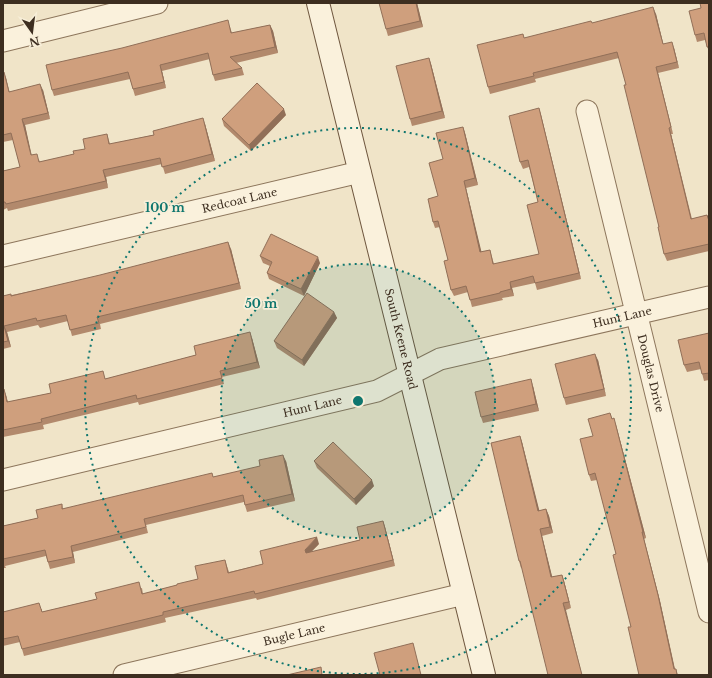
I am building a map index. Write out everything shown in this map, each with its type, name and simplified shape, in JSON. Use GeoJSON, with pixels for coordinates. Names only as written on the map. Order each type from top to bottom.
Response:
{"type":"FeatureCollection","features":[{"type":"Feature","properties":{"kind":"main road","name":"South Keene Road"},"geometry":{"type":"LineString","coordinates":[[318,3],[484,675]]}},
{"type":"Feature","properties":{"kind":"street"},"geometry":{"type":"LineString","coordinates":[[3,41],[157,3]]}},
{"type":"Feature","properties":{"kind":"street","name":"Douglas Drive"},"geometry":{"type":"LineString","coordinates":[[587,111],[635,315],[709,612]]}},
{"type":"Feature","properties":{"kind":"street","name":"Redcoat Lane"},"geometry":{"type":"LineString","coordinates":[[3,256],[360,172]]}},
{"type":"Feature","properties":{"kind":"street","name":"Hunt Lane"},"geometry":{"type":"LineString","coordinates":[[3,480],[377,391],[440,360],[709,297]]}},
{"type":"Feature","properties":{"kind":"street","name":"Bugle Lane"},"geometry":{"type":"LineString","coordinates":[[124,675],[464,594]]}},
{"type":"Feature","properties":{"kind":"building"},"geometry":{"type":"Polygon","coordinates":[[[379,3],[416,3],[420,21],[386,29],[379,3]]]}},
{"type":"Feature","properties":{"kind":"building"},"geometry":{"type":"Polygon","coordinates":[[[700,3],[709,3],[709,47],[707,47],[704,33],[695,35],[689,11],[701,8],[700,3]]]}},
{"type":"Feature","properties":{"kind":"building"},"geometry":{"type":"Polygon","coordinates":[[[653,7],[663,44],[672,42],[677,62],[656,67],[691,219],[707,215],[709,221],[709,244],[664,254],[659,227],[624,85],[626,85],[617,52],[533,73],[534,76],[488,87],[477,45],[523,34],[524,38],[591,21],[592,23],[653,7]]]}},
{"type":"Feature","properties":{"kind":"building"},"geometry":{"type":"Polygon","coordinates":[[[228,20],[231,33],[270,25],[275,47],[230,57],[242,68],[213,75],[208,53],[160,65],[164,82],[133,89],[128,72],[52,90],[46,65],[122,48],[228,20]]]}},
{"type":"Feature","properties":{"kind":"building"},"geometry":{"type":"Polygon","coordinates":[[[429,58],[442,111],[410,119],[396,66],[429,58]]]}},
{"type":"Feature","properties":{"kind":"building"},"geometry":{"type":"Polygon","coordinates":[[[3,72],[9,92],[40,84],[48,113],[22,119],[31,155],[37,154],[39,162],[74,154],[73,151],[85,149],[83,139],[107,134],[109,144],[154,135],[153,131],[203,118],[212,154],[162,167],[160,158],[103,170],[106,181],[6,204],[3,202],[3,171],[20,167],[11,133],[3,135],[3,72]]]}},
{"type":"Feature","properties":{"kind":"building"},"geometry":{"type":"Polygon","coordinates":[[[257,83],[284,109],[249,145],[222,119],[257,83]]]}},
{"type":"Feature","properties":{"kind":"building"},"geometry":{"type":"Polygon","coordinates":[[[539,108],[579,273],[535,283],[533,276],[510,282],[511,289],[470,300],[466,286],[451,290],[444,261],[448,260],[438,221],[433,222],[428,199],[438,196],[429,163],[443,159],[436,133],[463,127],[475,178],[464,181],[480,252],[490,250],[493,264],[539,254],[527,205],[538,202],[528,160],[520,162],[509,116],[539,108]]]}},
{"type":"Feature","properties":{"kind":"building"},"geometry":{"type":"Polygon","coordinates":[[[271,234],[318,257],[301,289],[267,273],[272,262],[260,256],[271,234]]]}},
{"type":"Feature","properties":{"kind":"building"},"geometry":{"type":"Polygon","coordinates":[[[228,242],[239,283],[97,317],[99,323],[70,330],[66,315],[37,321],[36,318],[4,326],[8,341],[3,342],[3,296],[11,294],[11,296],[100,275],[228,242]]]}},
{"type":"Feature","properties":{"kind":"building"},"geometry":{"type":"Polygon","coordinates":[[[307,293],[334,312],[302,360],[274,341],[307,293]]]}},
{"type":"Feature","properties":{"kind":"building"},"geometry":{"type":"Polygon","coordinates":[[[250,332],[257,362],[220,371],[222,378],[137,399],[136,395],[41,419],[42,422],[3,430],[3,389],[7,402],[51,393],[49,384],[103,371],[105,379],[196,355],[194,346],[250,332]]]}},
{"type":"Feature","properties":{"kind":"building"},"geometry":{"type":"Polygon","coordinates":[[[709,333],[709,373],[702,374],[699,362],[684,365],[678,340],[709,333]]]}},
{"type":"Feature","properties":{"kind":"building"},"geometry":{"type":"Polygon","coordinates":[[[595,354],[604,389],[564,398],[555,364],[595,354]]]}},
{"type":"Feature","properties":{"kind":"building"},"geometry":{"type":"Polygon","coordinates":[[[531,379],[536,404],[481,417],[475,392],[531,379]]]}},
{"type":"Feature","properties":{"kind":"building"},"geometry":{"type":"Polygon","coordinates":[[[610,413],[612,419],[614,418],[643,532],[674,669],[676,669],[677,675],[639,675],[628,627],[631,627],[613,555],[616,554],[595,473],[589,475],[580,439],[593,436],[588,419],[610,413]]]}},
{"type":"Feature","properties":{"kind":"building"},"geometry":{"type":"Polygon","coordinates":[[[520,436],[538,511],[546,509],[550,527],[540,529],[551,577],[562,575],[569,602],[563,603],[582,675],[548,675],[491,443],[520,436]]]}},
{"type":"Feature","properties":{"kind":"building"},"geometry":{"type":"Polygon","coordinates":[[[333,442],[372,480],[354,499],[314,461],[333,442]]]}},
{"type":"Feature","properties":{"kind":"building"},"geometry":{"type":"Polygon","coordinates":[[[283,455],[292,494],[245,505],[243,495],[144,519],[146,527],[71,546],[73,557],[48,562],[45,550],[3,559],[3,526],[38,518],[36,510],[62,504],[62,509],[212,473],[213,477],[260,466],[259,460],[283,455]]]}},
{"type":"Feature","properties":{"kind":"building"},"geometry":{"type":"Polygon","coordinates":[[[383,521],[393,560],[255,594],[254,591],[163,612],[163,615],[22,649],[18,636],[3,639],[3,612],[39,603],[42,612],[97,599],[95,593],[139,582],[142,594],[198,579],[195,566],[225,560],[228,573],[263,564],[260,551],[317,537],[305,550],[306,553],[360,540],[357,527],[383,521]]]}},
{"type":"Feature","properties":{"kind":"building"},"geometry":{"type":"Polygon","coordinates":[[[413,643],[421,675],[380,675],[374,653],[413,643]]]}},
{"type":"Feature","properties":{"kind":"building"},"geometry":{"type":"Polygon","coordinates":[[[321,667],[322,675],[287,675],[321,667]]]}}]}
